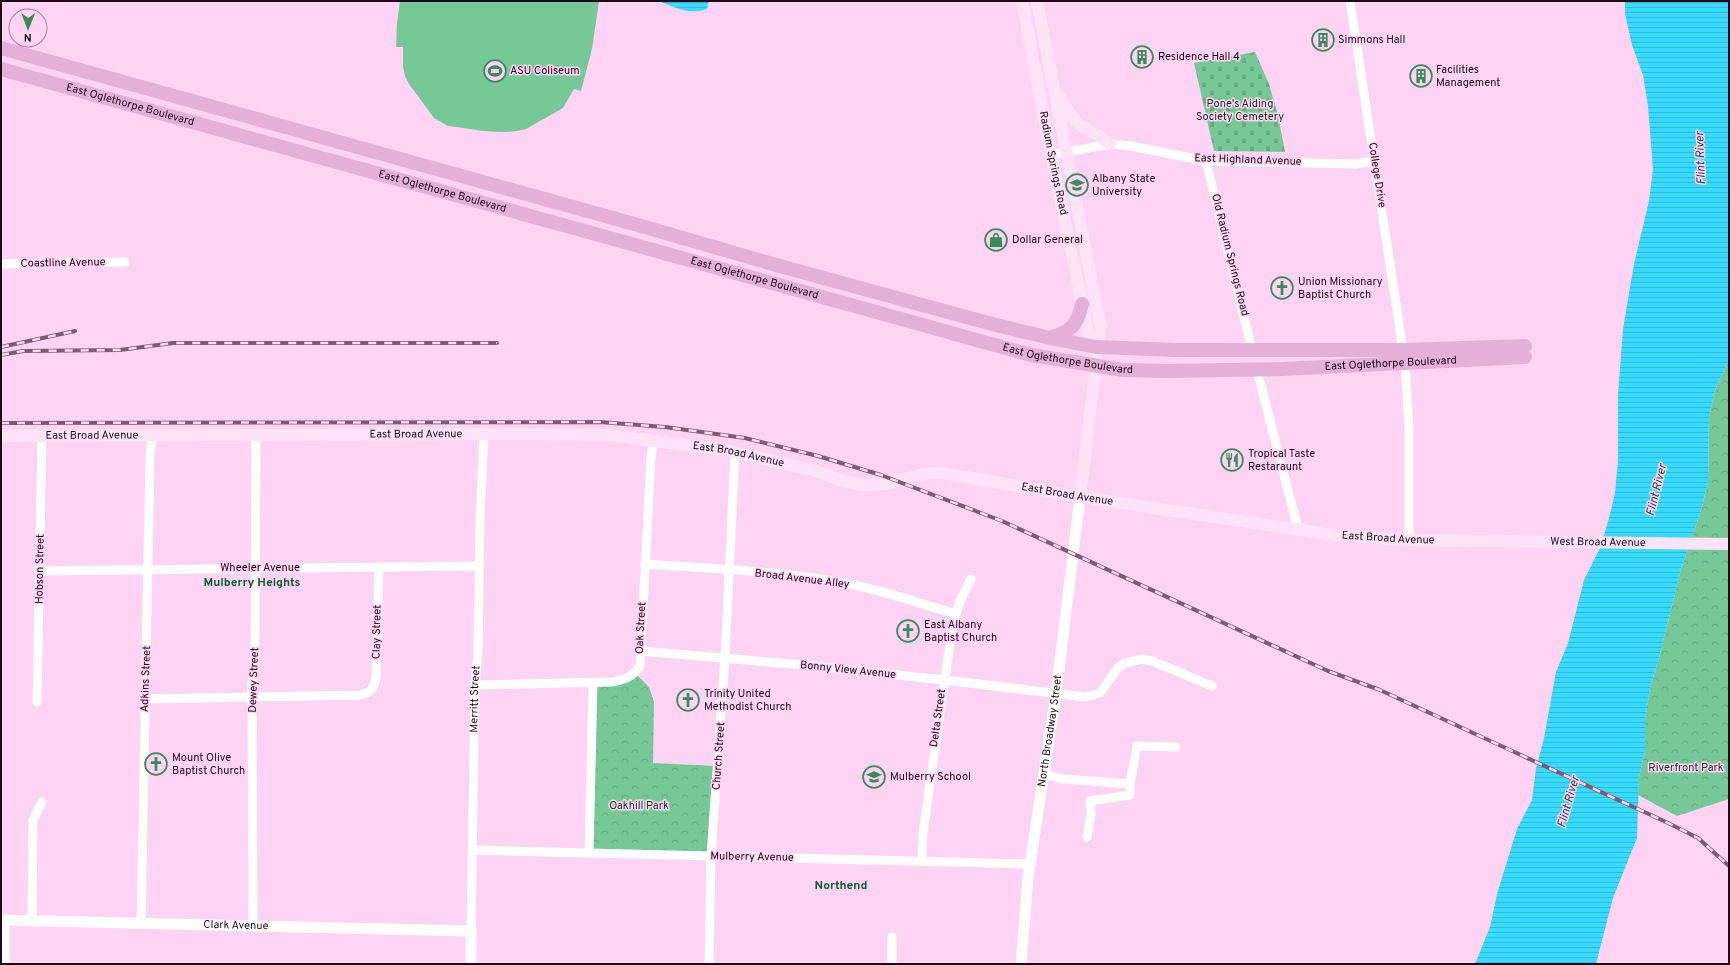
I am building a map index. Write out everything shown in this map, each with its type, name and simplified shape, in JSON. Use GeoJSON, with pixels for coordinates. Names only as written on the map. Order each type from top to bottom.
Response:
{"type":"FeatureCollection","features":[{"type":"Feature","properties":{"kind":"main road","name":"Radium Springs Road"},"geometry":{"type":"LineString","coordinates":[[1022,1],[1051,154],[1082,304],[1088,331],[1096,347]]}},
{"type":"Feature","properties":{"kind":"main road","name":"Radium Springs Road"},"geometry":{"type":"LineString","coordinates":[[1037,1],[1101,329],[1096,347],[1096,366],[1080,497]]}},
{"type":"Feature","properties":{"kind":"main road","name":"East Oglethorpe Boulevard"},"geometry":{"type":"LineString","coordinates":[[1,48],[638,225],[776,265],[997,326],[1050,338],[1096,347],[1176,350],[1358,350],[1404,356]]}},
{"type":"Feature","properties":{"kind":"main road","name":"East Oglethorpe Boulevard"},"geometry":{"type":"LineString","coordinates":[[1,68],[1031,356],[1123,370],[1258,370],[1404,356],[1525,351]]}},
{"type":"Feature","properties":{"kind":"main road"},"geometry":{"type":"LineString","coordinates":[[1055,91],[1079,125],[1110,144]]}},
{"type":"Feature","properties":{"kind":"main road"},"geometry":{"type":"LineString","coordinates":[[1050,338],[1066,332],[1072,327],[1080,315],[1082,304]]}},
{"type":"Feature","properties":{"kind":"main road"},"geometry":{"type":"LineString","coordinates":[[1258,370],[1269,360],[1358,350]]}},
{"type":"Feature","properties":{"kind":"main road","name":"East Broad Avenue"},"geometry":{"type":"LineString","coordinates":[[1,436],[484,434],[608,435],[735,452],[816,471],[847,482],[864,485],[886,484],[923,474],[940,473],[1080,497],[1335,535],[1409,540],[1466,541]]}},
{"type":"Feature","properties":{"kind":"main road","name":"West Broad Avenue"},"geometry":{"type":"LineString","coordinates":[[1466,541],[1729,544]]}},
{"type":"Feature","properties":{"kind":"street","name":"College Drive"},"geometry":{"type":"LineString","coordinates":[[1350,1],[1404,356],[1409,427],[1409,540]]}},
{"type":"Feature","properties":{"kind":"street","name":"East Highland Avenue"},"geometry":{"type":"LineString","coordinates":[[1051,154],[1110,144],[1131,146],[1206,160],[1356,164],[1375,161]]}},
{"type":"Feature","properties":{"kind":"street","name":"Old Radium Springs Road"},"geometry":{"type":"LineString","coordinates":[[1206,160],[1252,350]]}},
{"type":"Feature","properties":{"kind":"street","name":"Coastline Avenue"},"geometry":{"type":"LineString","coordinates":[[1,264],[125,262]]}},
{"type":"Feature","properties":{"kind":"street"},"geometry":{"type":"LineString","coordinates":[[1258,370],[1298,529]]}},
{"type":"Feature","properties":{"kind":"street","name":"Merritt Street"},"geometry":{"type":"LineString","coordinates":[[471,964],[475,685],[478,651],[484,434]]}},
{"type":"Feature","properties":{"kind":"street","name":"Hobson Street"},"geometry":{"type":"LineString","coordinates":[[37,702],[42,435]]}},
{"type":"Feature","properties":{"kind":"street","name":"Adkins Street"},"geometry":{"type":"LineString","coordinates":[[141,923],[150,455],[152,435]]}},
{"type":"Feature","properties":{"kind":"street","name":"Dewey Street"},"geometry":{"type":"LineString","coordinates":[[253,925],[252,698],[255,664],[256,435]]}},
{"type":"Feature","properties":{"kind":"street","name":"Oak Street"},"geometry":{"type":"LineString","coordinates":[[475,685],[612,682],[626,679],[635,674],[640,666],[651,456],[654,440]]}},
{"type":"Feature","properties":{"kind":"street","name":"Church Street"},"geometry":{"type":"LineString","coordinates":[[709,964],[711,856],[725,658],[735,452]]}},
{"type":"Feature","properties":{"kind":"street","name":"North Broadway Street"},"geometry":{"type":"LineString","coordinates":[[1021,964],[1021,944],[1031,864],[1056,694],[1080,497]]}},
{"type":"Feature","properties":{"kind":"street","name":"Broad Avenue Alley"},"geometry":{"type":"LineString","coordinates":[[645,564],[806,577],[854,585],[887,593],[956,614]]}},
{"type":"Feature","properties":{"kind":"street","name":"Wheeler Avenue"},"geometry":{"type":"LineString","coordinates":[[40,571],[255,567],[480,566]]}},
{"type":"Feature","properties":{"kind":"street","name":"Clay Street"},"geometry":{"type":"LineString","coordinates":[[252,698],[361,695],[370,692],[374,686],[376,678],[379,567]]}},
{"type":"Feature","properties":{"kind":"street","name":"Delta Street"},"geometry":{"type":"LineString","coordinates":[[922,861],[923,833],[944,680],[956,614],[960,601],[971,579]]}},
{"type":"Feature","properties":{"kind":"street","name":"Bonny View Avenue"},"geometry":{"type":"LineString","coordinates":[[640,651],[944,680],[1086,697],[1094,696],[1100,693],[1118,668],[1125,663],[1142,659],[1152,661],[1212,686]]}},
{"type":"Feature","properties":{"kind":"street"},"geometry":{"type":"LineString","coordinates":[[589,853],[593,683]]}},
{"type":"Feature","properties":{"kind":"street"},"geometry":{"type":"LineString","coordinates":[[145,699],[252,698]]}},
{"type":"Feature","properties":{"kind":"street"},"geometry":{"type":"LineString","coordinates":[[1088,837],[1091,814],[1090,801],[1130,796],[1130,784],[1137,746],[1176,747]]}},
{"type":"Feature","properties":{"kind":"street"},"geometry":{"type":"LineString","coordinates":[[1044,774],[1063,779],[1130,784]]}},
{"type":"Feature","properties":{"kind":"street"},"geometry":{"type":"LineString","coordinates":[[32,921],[33,820],[42,802]]}},
{"type":"Feature","properties":{"kind":"street","name":"Mulberry Avenue"},"geometry":{"type":"LineString","coordinates":[[473,850],[1031,864]]}},
{"type":"Feature","properties":{"kind":"street"},"geometry":{"type":"LineString","coordinates":[[3,920],[5,964]]}},
{"type":"Feature","properties":{"kind":"street","name":"Clark Avenue"},"geometry":{"type":"LineString","coordinates":[[3,920],[471,931]]}},
{"type":"Feature","properties":{"kind":"street"},"geometry":{"type":"LineString","coordinates":[[892,937],[892,964]]}},
{"type":"Feature","properties":{"kind":"green space","name":"ASU Coliseum"},"geometry":{"type":"Polygon","coordinates":[[[400,1],[599,1],[592,49],[581,91],[574,89],[563,108],[526,129],[497,132],[448,126],[434,118],[409,84],[405,76],[403,66],[403,47],[396,47],[400,1]]]}},
{"type":"Feature","properties":{"kind":"green space","name":"Pone's Aiding Society Cemetery"},"geometry":{"type":"Polygon","coordinates":[[[1255,52],[1269,84],[1278,115],[1285,152],[1214,151],[1194,63],[1255,52]]]}},
{"type":"Feature","properties":{"kind":"green space","name":"Riverfront Park"},"geometry":{"type":"Polygon","coordinates":[[[1729,361],[1729,799],[1677,816],[1638,795],[1639,777],[1645,751],[1645,720],[1650,688],[1681,569],[1701,511],[1708,482],[1709,417],[1716,387],[1729,361]]]}},
{"type":"Feature","properties":{"kind":"green space","name":"Oakhill Park"},"geometry":{"type":"Polygon","coordinates":[[[637,675],[649,687],[654,702],[653,763],[717,766],[710,855],[590,852],[595,685],[637,675]]]}},
{"type":"Feature","properties":{"kind":"water"},"geometry":{"type":"Polygon","coordinates":[[[659,1],[709,1],[707,9],[700,11],[688,11],[659,1]]]}},
{"type":"Feature","properties":{"kind":"water","name":"Flint River"},"geometry":{"type":"Polygon","coordinates":[[[1625,1],[1729,1],[1729,361],[1716,387],[1709,417],[1708,482],[1701,511],[1681,569],[1650,688],[1645,720],[1645,751],[1639,777],[1637,838],[1613,898],[1596,964],[1475,964],[1490,927],[1497,894],[1517,829],[1532,800],[1536,769],[1544,738],[1556,672],[1568,643],[1584,580],[1600,548],[1615,493],[1618,460],[1618,395],[1623,329],[1634,264],[1649,201],[1653,169],[1648,106],[1643,75],[1632,45],[1625,14],[1625,1]]]}},
{"type":"Feature","properties":{"kind":"railway"},"geometry":{"type":"LineString","coordinates":[[1,347],[75,331]]}},
{"type":"Feature","properties":{"kind":"railway"},"geometry":{"type":"LineString","coordinates":[[1,355],[23,351],[120,350],[173,343],[497,343]]}},
{"type":"Feature","properties":{"kind":"railway"},"geometry":{"type":"LineString","coordinates":[[1,423],[600,422],[665,427],[745,438],[818,456],[881,475],[1002,521],[1328,671],[1380,690],[1698,838],[1729,866]]}},
{"type":"Feature","properties":{"kind":"place","name":"Simmons Hall"},"geometry":{"type":"Point","coordinates":[1323,40]}},
{"type":"Feature","properties":{"kind":"place","name":"Residence Hall 4"},"geometry":{"type":"Point","coordinates":[1142,57]}},
{"type":"Feature","properties":{"kind":"place","name":"ASU Coliseum"},"geometry":{"type":"Point","coordinates":[495,71]}},
{"type":"Feature","properties":{"kind":"place","name":"Facilities Management"},"geometry":{"type":"Point","coordinates":[1421,76]}},
{"type":"Feature","properties":{"kind":"place","name":"Albany State University"},"geometry":{"type":"Point","coordinates":[1077,185]}},
{"type":"Feature","properties":{"kind":"place","name":"Dollar General"},"geometry":{"type":"Point","coordinates":[996,240]}},
{"type":"Feature","properties":{"kind":"place","name":"Union Missionary Baptist Church"},"geometry":{"type":"Point","coordinates":[1282,288]}},
{"type":"Feature","properties":{"kind":"place","name":"Tropical Taste Restaraunt"},"geometry":{"type":"Point","coordinates":[1232,460]}},
{"type":"Feature","properties":{"kind":"place","name":"East Albany Baptist Church"},"geometry":{"type":"Point","coordinates":[908,631]}},
{"type":"Feature","properties":{"kind":"place","name":"Trinity United Methodist Church"},"geometry":{"type":"Point","coordinates":[688,700]}},
{"type":"Feature","properties":{"kind":"place","name":"Mount Olive Baptist Church"},"geometry":{"type":"Point","coordinates":[156,764]}},
{"type":"Feature","properties":{"kind":"place","name":"Mulberry School"},"geometry":{"type":"Point","coordinates":[874,777]}},
{"type":"Feature","properties":{"kind":"district","name":"Mulberry Heights"},"geometry":{"type":"Point","coordinates":[252,583]}},
{"type":"Feature","properties":{"kind":"district","name":"Northend"},"geometry":{"type":"Point","coordinates":[841,886]}}]}
